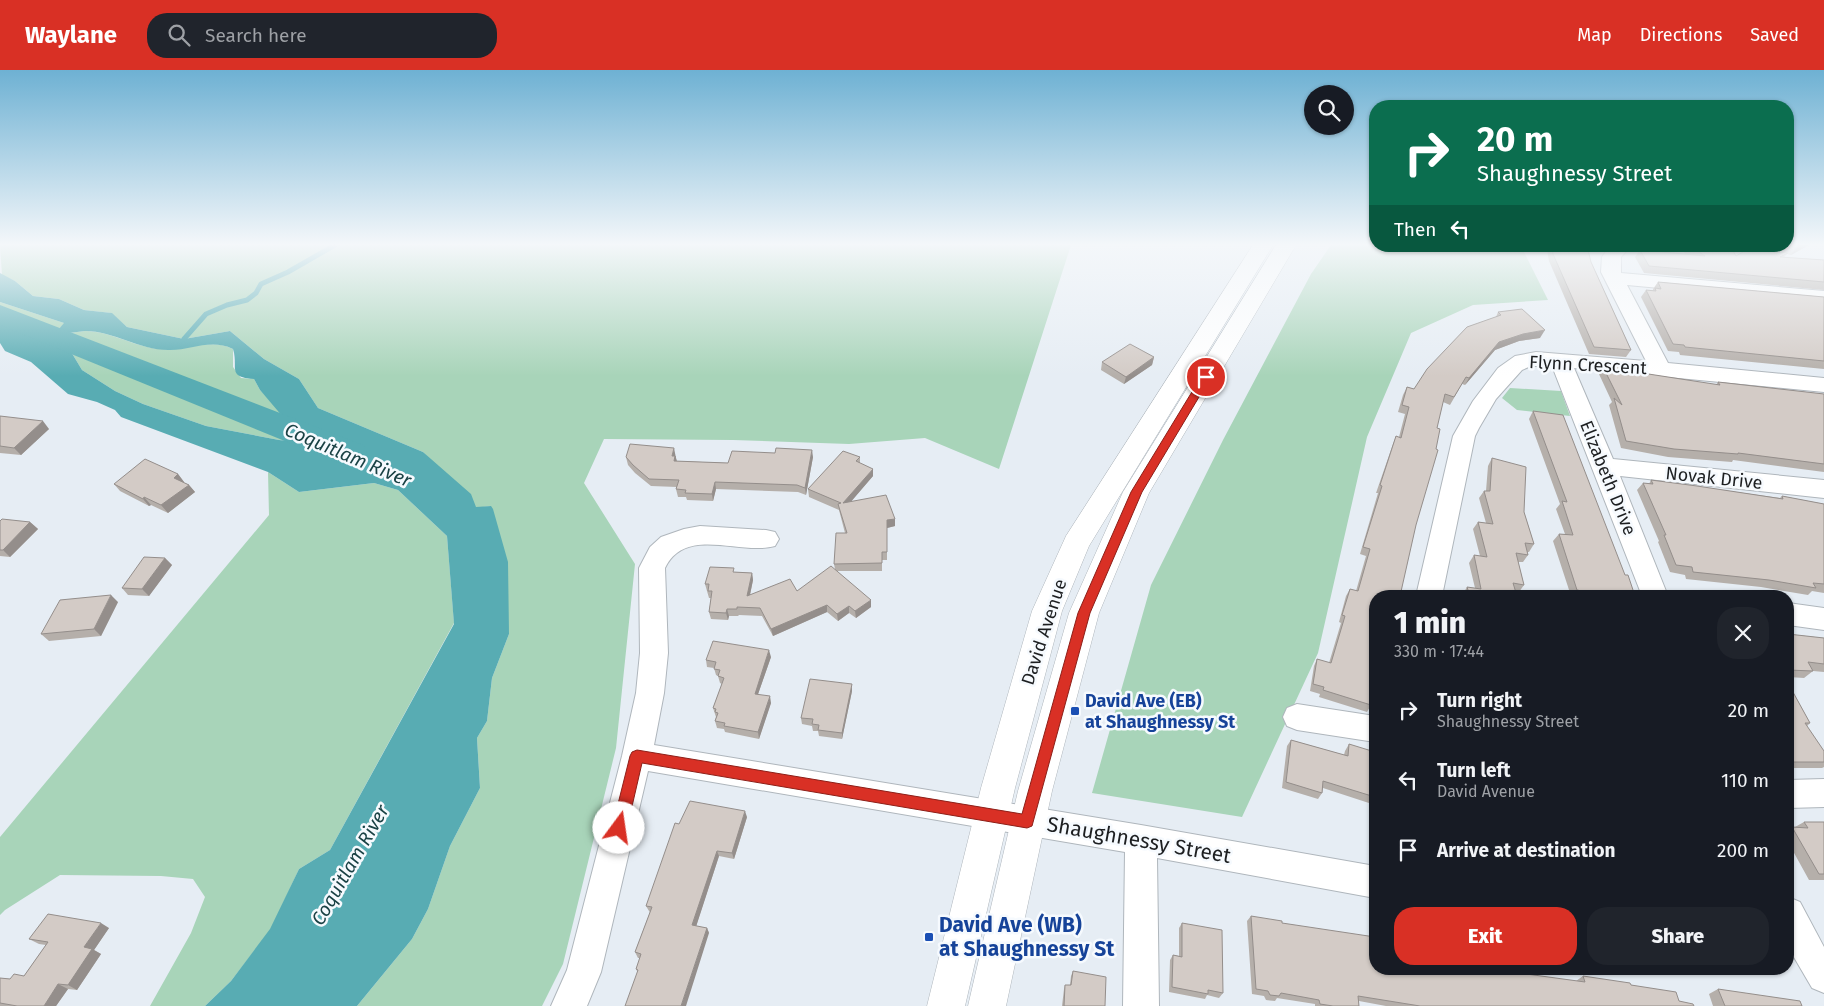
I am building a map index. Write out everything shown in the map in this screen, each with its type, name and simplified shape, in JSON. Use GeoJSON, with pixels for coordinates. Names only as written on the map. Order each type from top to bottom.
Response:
{"type":"FeatureCollection","features":[{"type":"Feature","properties":{"kind":"main road","name":"David Avenue"},"geometry":{"type":"LineString","coordinates":[[946,1006],[1000,779],[1047,611],[1076,543],[1236,289]]}},
{"type":"Feature","properties":{"kind":"main road","name":"David Avenue"},"geometry":{"type":"LineString","coordinates":[[987,1006],[1027,821],[1084,613],[1136,492],[1259,289]]}},
{"type":"Feature","properties":{"kind":"street"},"geometry":{"type":"LineString","coordinates":[[1619,289],[1660,369]]}},
{"type":"Feature","properties":{"kind":"street"},"geometry":{"type":"LineString","coordinates":[[1732,289],[1824,297]]}},
{"type":"Feature","properties":{"kind":"street","name":"Flynn Crescent"},"geometry":{"type":"LineString","coordinates":[[1430,590],[1464,436],[1469,423],[1516,363],[1531,359],[1560,360],[1824,385]]}},
{"type":"Feature","properties":{"kind":"street","name":"Elizabeth Drive"},"geometry":{"type":"LineString","coordinates":[[1560,360],[1653,590]]}},
{"type":"Feature","properties":{"kind":"street","name":"Novak Drive"},"geometry":{"type":"LineString","coordinates":[[1604,466],[1824,489]]}},
{"type":"Feature","properties":{"kind":"street"},"geometry":{"type":"LineString","coordinates":[[569,1006],[584,972],[637,756],[654,668],[652,568],[654,560],[665,546],[686,537],[766,539]]}},
{"type":"Feature","properties":{"kind":"street"},"geometry":{"type":"LineString","coordinates":[[1794,615],[1824,619]]}},
{"type":"Feature","properties":{"kind":"street"},"geometry":{"type":"LineString","coordinates":[[1297,717],[1369,728]]}},
{"type":"Feature","properties":{"kind":"street","name":"Shaughnessy Street"},"geometry":{"type":"LineString","coordinates":[[637,756],[1141,840],[1369,881]]}},
{"type":"Feature","properties":{"kind":"street"},"geometry":{"type":"LineString","coordinates":[[1794,794],[1824,793]]}},
{"type":"Feature","properties":{"kind":"street"},"geometry":{"type":"LineString","coordinates":[[1141,840],[1140,885],[1143,967],[1141,1006]]}},
{"type":"Feature","properties":{"kind":"street"},"geometry":{"type":"LineString","coordinates":[[1794,926],[1812,963]]}},
{"type":"Feature","properties":{"kind":"green space"},"geometry":{"type":"Polygon","coordinates":[[[24,289],[1057,289],[999,469],[925,438],[849,444],[733,440],[604,439],[584,483],[635,564],[616,748],[563,964],[542,1006],[357,1006],[412,939],[428,909],[450,846],[480,788],[477,738],[487,721],[492,678],[509,634],[490,506],[476,508],[423,452],[318,408],[299,379],[264,359],[230,331],[184,339],[127,327],[111,313],[84,310],[59,299],[33,296],[24,289]]]}},
{"type":"Feature","properties":{"kind":"green space"},"geometry":{"type":"Polygon","coordinates":[[[1303,289],[1542,289],[1548,300],[1473,305],[1411,333],[1367,437],[1318,653],[1242,817],[1092,793],[1151,585],[1223,440],[1303,289]]]}},
{"type":"Feature","properties":{"kind":"green space"},"geometry":{"type":"Polygon","coordinates":[[[0,302],[64,324],[58,330],[31,327],[0,315],[0,302]]]}},
{"type":"Feature","properties":{"kind":"green space"},"geometry":{"type":"Polygon","coordinates":[[[85,331],[104,334],[150,348],[179,349],[215,344],[233,349],[233,367],[241,378],[254,379],[260,390],[289,421],[310,429],[296,438],[279,440],[206,426],[143,404],[115,391],[82,370],[67,345],[67,336],[69,333],[85,331]]]}},
{"type":"Feature","properties":{"kind":"green space"},"geometry":{"type":"Polygon","coordinates":[[[1510,388],[1561,391],[1570,416],[1517,410],[1502,398],[1510,388]]]}},
{"type":"Feature","properties":{"kind":"green space"},"geometry":{"type":"Polygon","coordinates":[[[268,472],[299,492],[374,483],[398,490],[447,536],[454,623],[330,850],[299,869],[271,929],[231,981],[205,1006],[150,1006],[191,933],[205,897],[193,879],[161,876],[60,875],[0,915],[0,837],[269,515],[268,472]]]}},
{"type":"Feature","properties":{"kind":"water"},"geometry":{"type":"Polygon","coordinates":[[[0,289],[24,289],[33,296],[59,299],[84,310],[112,313],[127,327],[184,339],[230,331],[264,359],[299,379],[318,408],[423,452],[471,494],[476,507],[491,506],[493,509],[508,562],[509,634],[492,678],[487,721],[477,738],[480,788],[450,846],[428,909],[412,939],[357,1006],[205,1006],[231,981],[270,929],[299,869],[330,850],[454,624],[447,536],[398,490],[374,483],[299,492],[268,472],[121,417],[115,410],[97,402],[68,394],[31,362],[5,351],[0,343],[0,315],[31,327],[58,330],[64,323],[0,302],[0,289]],[[85,331],[69,333],[67,345],[82,370],[115,391],[143,404],[206,426],[279,440],[296,438],[310,429],[283,417],[260,390],[254,379],[245,378],[237,374],[233,349],[225,346],[208,345],[176,350],[157,349],[106,334],[85,331]]]}},
{"type":"Feature","properties":{"kind":"building"},"geometry":{"type":"Polygon","coordinates":[[[1568,289],[1603,289],[1631,350],[1594,347],[1568,289]]]}},
{"type":"Feature","properties":{"kind":"building"},"geometry":{"type":"Polygon","coordinates":[[[1655,289],[1732,289],[1824,297],[1824,361],[1685,347],[1684,345],[1673,344],[1646,290],[1656,291],[1655,289]]]}},
{"type":"Feature","properties":{"kind":"building"},"geometry":{"type":"Polygon","coordinates":[[[1522,309],[1545,330],[1523,334],[1499,342],[1469,378],[1466,377],[1454,397],[1445,394],[1437,428],[1440,429],[1436,449],[1438,450],[1416,525],[1401,590],[1369,590],[1369,704],[1323,690],[1324,687],[1313,684],[1317,659],[1331,663],[1345,616],[1342,615],[1350,589],[1358,591],[1370,549],[1363,547],[1382,486],[1380,485],[1396,436],[1401,438],[1409,407],[1402,405],[1407,387],[1414,389],[1427,369],[1467,327],[1501,315],[1498,312],[1522,309]]]}},
{"type":"Feature","properties":{"kind":"building"},"geometry":{"type":"Polygon","coordinates":[[[1130,344],[1154,357],[1126,377],[1102,362],[1130,344]]]}},
{"type":"Feature","properties":{"kind":"building"},"geometry":{"type":"Polygon","coordinates":[[[1602,365],[1640,368],[1642,373],[1720,385],[1718,382],[1824,394],[1824,464],[1738,453],[1674,449],[1626,441],[1614,398],[1622,405],[1602,365]]]}},
{"type":"Feature","properties":{"kind":"building"},"geometry":{"type":"Polygon","coordinates":[[[1533,411],[1563,415],[1625,575],[1628,575],[1633,590],[1577,590],[1559,534],[1573,535],[1562,501],[1567,502],[1533,411]]]}},
{"type":"Feature","properties":{"kind":"building"},"geometry":{"type":"Polygon","coordinates":[[[0,416],[43,421],[14,448],[0,446],[0,416]]]}},
{"type":"Feature","properties":{"kind":"building"},"geometry":{"type":"Polygon","coordinates":[[[630,444],[674,448],[672,456],[675,456],[674,461],[728,463],[732,451],[775,453],[776,448],[812,450],[805,488],[797,485],[715,482],[712,494],[685,493],[686,490],[676,489],[679,480],[649,479],[626,457],[630,444]]]}},
{"type":"Feature","properties":{"kind":"building"},"geometry":{"type":"Polygon","coordinates":[[[843,451],[860,457],[856,461],[873,469],[843,503],[886,495],[895,519],[887,520],[887,552],[882,552],[882,563],[834,564],[836,533],[847,533],[838,504],[841,503],[808,489],[843,451]]]}},
{"type":"Feature","properties":{"kind":"building"},"geometry":{"type":"Polygon","coordinates":[[[1492,458],[1526,467],[1524,512],[1534,544],[1525,543],[1528,555],[1516,553],[1524,585],[1513,583],[1515,590],[1468,590],[1467,587],[1481,589],[1474,555],[1487,557],[1478,522],[1493,524],[1484,491],[1490,491],[1492,458]]]}},
{"type":"Feature","properties":{"kind":"building"},"geometry":{"type":"Polygon","coordinates":[[[145,459],[178,474],[174,478],[189,485],[161,505],[144,497],[143,499],[114,484],[145,459]]]}},
{"type":"Feature","properties":{"kind":"building"},"geometry":{"type":"Polygon","coordinates":[[[1651,480],[1783,499],[1782,496],[1824,504],[1824,584],[1813,583],[1816,588],[1769,580],[1693,572],[1692,567],[1676,565],[1664,535],[1666,535],[1643,483],[1653,484],[1651,480]]]}},
{"type":"Feature","properties":{"kind":"building"},"geometry":{"type":"Polygon","coordinates":[[[2,519],[30,522],[3,550],[0,550],[0,521],[2,519]]]}},
{"type":"Feature","properties":{"kind":"building"},"geometry":{"type":"Polygon","coordinates":[[[144,557],[165,558],[142,589],[122,588],[144,557]]]}},
{"type":"Feature","properties":{"kind":"building"},"geometry":{"type":"Polygon","coordinates":[[[831,566],[871,600],[855,611],[849,606],[837,614],[827,605],[771,629],[760,608],[737,607],[737,609],[727,609],[726,613],[709,612],[712,591],[708,591],[709,584],[705,584],[710,567],[734,568],[733,572],[752,573],[747,596],[790,579],[797,591],[831,566]]]}},
{"type":"Feature","properties":{"kind":"building"},"geometry":{"type":"Polygon","coordinates":[[[111,595],[94,629],[41,634],[60,600],[111,595]]]}},
{"type":"Feature","properties":{"kind":"building"},"geometry":{"type":"Polygon","coordinates":[[[1794,635],[1824,638],[1824,664],[1808,662],[1813,671],[1794,670],[1794,635]]]}},
{"type":"Feature","properties":{"kind":"building"},"geometry":{"type":"Polygon","coordinates":[[[713,641],[769,650],[755,694],[770,696],[758,732],[724,726],[725,723],[715,721],[718,713],[713,708],[724,678],[718,676],[720,670],[714,669],[716,662],[706,660],[713,641]]]}},
{"type":"Feature","properties":{"kind":"building"},"geometry":{"type":"Polygon","coordinates":[[[810,679],[852,684],[842,733],[818,730],[819,725],[812,724],[813,719],[801,718],[810,679]]]}},
{"type":"Feature","properties":{"kind":"building"},"geometry":{"type":"Polygon","coordinates":[[[1794,694],[1810,723],[1805,723],[1824,751],[1824,762],[1794,762],[1794,694]]]}},
{"type":"Feature","properties":{"kind":"building"},"geometry":{"type":"Polygon","coordinates":[[[1291,740],[1348,756],[1349,744],[1369,750],[1369,795],[1323,781],[1322,793],[1286,782],[1291,740]]]}},
{"type":"Feature","properties":{"kind":"building"},"geometry":{"type":"Polygon","coordinates":[[[690,801],[745,811],[732,853],[717,851],[692,925],[707,928],[681,1006],[625,1006],[638,970],[636,969],[641,954],[635,952],[652,907],[646,906],[675,823],[679,824],[690,801]]]}},
{"type":"Feature","properties":{"kind":"building"},"geometry":{"type":"Polygon","coordinates":[[[1804,822],[1824,822],[1824,874],[1819,874],[1794,830],[1794,827],[1808,828],[1804,822]]]}},
{"type":"Feature","properties":{"kind":"building"},"geometry":{"type":"Polygon","coordinates":[[[48,914],[101,923],[84,947],[92,949],[68,985],[58,984],[44,1006],[17,1006],[0,1003],[0,978],[10,979],[14,974],[24,976],[48,942],[29,939],[48,914]]]}},
{"type":"Feature","properties":{"kind":"building"},"geometry":{"type":"Polygon","coordinates":[[[1251,916],[1282,921],[1282,923],[1369,936],[1369,975],[1534,975],[1585,982],[1583,976],[1676,992],[1679,1001],[1693,1004],[1694,1006],[1420,1006],[1358,996],[1359,1006],[1333,1006],[1320,1004],[1319,1000],[1281,993],[1279,996],[1270,995],[1268,991],[1256,989],[1251,916]]]}},
{"type":"Feature","properties":{"kind":"building"},"geometry":{"type":"Polygon","coordinates":[[[1182,923],[1222,930],[1223,993],[1208,990],[1208,994],[1172,987],[1173,955],[1182,957],[1182,923]]]}},
{"type":"Feature","properties":{"kind":"building"},"geometry":{"type":"Polygon","coordinates":[[[1073,971],[1106,977],[1105,1006],[1064,1006],[1065,985],[1071,985],[1073,971]]]}},
{"type":"Feature","properties":{"kind":"building"},"geometry":{"type":"Polygon","coordinates":[[[1718,989],[1800,1001],[1802,1006],[1725,1006],[1718,989]]]}},
{"type":"Feature","properties":{"kind":"waterway"},"geometry":{"type":"LineString","coordinates":[[184,339],[206,314],[227,305],[247,300],[258,289]]}},
{"type":"Feature","properties":{"kind":"waterway","name":"Coquitlam River"},"geometry":{"type":"LineString","coordinates":[[0,314],[351,454]]}},
{"type":"Feature","properties":{"kind":"place","name":"David Ave (EB) at Shaughnessy St"},"geometry":{"type":"Point","coordinates":[1075,711]}},
{"type":"Feature","properties":{"kind":"place","name":"David Ave (WB) at Shaughnessy St"},"geometry":{"type":"Point","coordinates":[929,937]}},
{"type":"Feature","properties":{"kind":"route"},"geometry":{"type":"LineString","coordinates":[[619,828],[637,756],[1027,821],[1084,613],[1136,492],[1206,377]]}}]}
